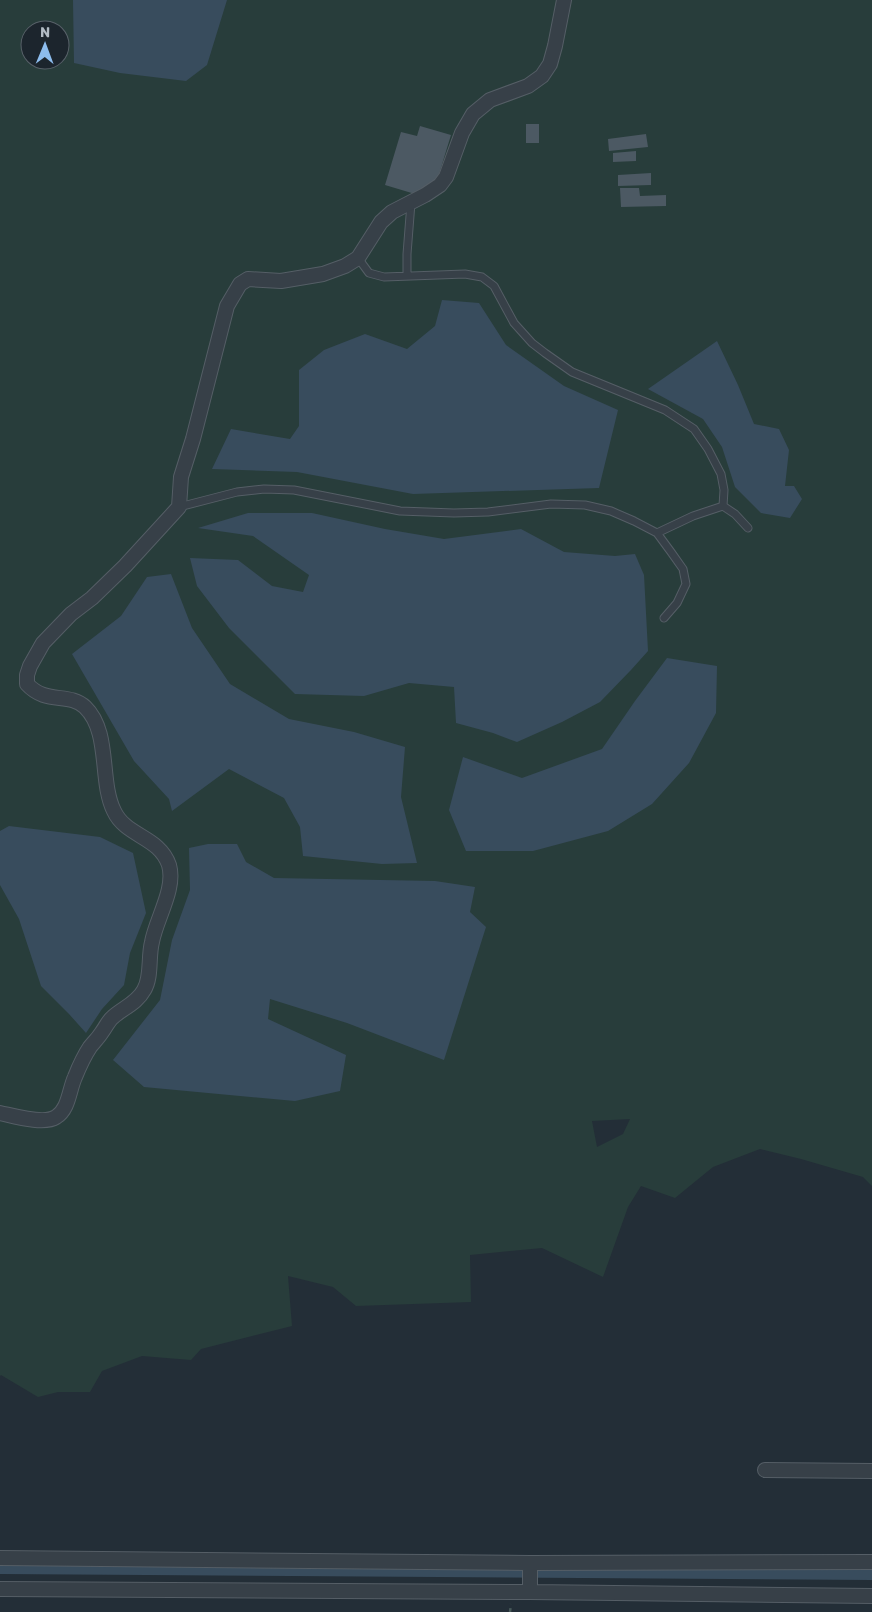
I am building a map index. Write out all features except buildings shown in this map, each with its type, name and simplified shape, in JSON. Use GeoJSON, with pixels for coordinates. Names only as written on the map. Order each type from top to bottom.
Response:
{"type":"FeatureCollection","features":[{"type":"Feature","properties":{"kind":"street"},"geometry":{"type":"LineString","coordinates":[[0,1113],[50,1120],[57,1117],[62,1111],[70,1094],[74,1078],[90,1047],[108,1022],[134,1002],[145,989],[152,942],[168,895],[170,867],[165,856],[149,840],[128,829],[118,819],[113,810],[100,738],[92,716],[79,703],[43,696],[33,691],[27,684],[27,676],[35,655],[43,643],[71,614],[92,598],[125,566],[179,507],[181,477],[193,439],[226,312],[230,299],[240,284],[248,279],[281,281],[323,274],[345,266],[358,258],[382,222],[392,212],[433,191],[440,185],[446,176],[462,132],[473,114],[490,100],[528,86],[542,76],[550,64],[564,0]]}},
{"type":"Feature","properties":{"kind":"street"},"geometry":{"type":"LineString","coordinates":[[765,1470],[872,1471]]}},
{"type":"Feature","properties":{"kind":"street"},"geometry":{"type":"LineString","coordinates":[[0,1558],[530,1565],[872,1562]]}},
{"type":"Feature","properties":{"kind":"street"},"geometry":{"type":"LineString","coordinates":[[530,1565],[530,1588]]}},
{"type":"Feature","properties":{"kind":"street"},"geometry":{"type":"LineString","coordinates":[[0,1589],[530,1588],[872,1596]]}},
{"type":"Feature","properties":{"kind":"lane"},"geometry":{"type":"LineString","coordinates":[[407,276],[411,203]]}},
{"type":"Feature","properties":{"kind":"lane"},"geometry":{"type":"LineString","coordinates":[[358,258],[369,273],[384,277],[465,274],[482,278],[494,286],[514,323],[532,343],[572,372],[665,410],[694,428],[721,474],[724,490],[723,506]]}},
{"type":"Feature","properties":{"kind":"lane"},"geometry":{"type":"LineString","coordinates":[[179,507],[236,492],[264,489],[294,490],[409,511],[462,513],[488,512],[551,504],[585,505],[610,511],[656,533],[683,569],[686,584],[677,603],[664,618]]}},
{"type":"Feature","properties":{"kind":"lane"},"geometry":{"type":"LineString","coordinates":[[723,506],[735,514],[748,528]]}},
{"type":"Feature","properties":{"kind":"lane"},"geometry":{"type":"LineString","coordinates":[[656,533],[692,516],[723,506]]}},
{"type":"Feature","properties":{"kind":"green space"},"geometry":{"type":"Polygon","coordinates":[[[0,0],[872,0],[872,1186],[863,1177],[760,1149],[713,1167],[675,1198],[641,1186],[628,1207],[603,1277],[542,1248],[470,1255],[471,1302],[356,1306],[333,1287],[288,1276],[292,1326],[201,1349],[191,1360],[142,1356],[102,1371],[90,1392],[58,1392],[38,1397],[1,1375],[0,0]],[[630,1119],[592,1121],[597,1147],[623,1134],[630,1119]]]}},
{"type":"Feature","properties":{"kind":"water"},"geometry":{"type":"Polygon","coordinates":[[[73,0],[227,0],[207,65],[186,81],[120,73],[74,63],[73,0]]]}},
{"type":"Feature","properties":{"kind":"water"},"geometry":{"type":"Polygon","coordinates":[[[442,300],[479,303],[506,345],[564,386],[618,410],[599,488],[413,494],[297,472],[212,469],[231,429],[290,439],[299,426],[299,370],[324,350],[365,334],[407,349],[435,326],[442,300]]]}},
{"type":"Feature","properties":{"kind":"water"},"geometry":{"type":"Polygon","coordinates":[[[717,341],[754,424],[779,429],[789,450],[785,486],[794,486],[802,499],[790,518],[761,513],[735,487],[722,447],[703,419],[648,389],[717,341]]]}},
{"type":"Feature","properties":{"kind":"water"},"geometry":{"type":"Polygon","coordinates":[[[248,513],[312,513],[385,529],[444,539],[521,529],[564,552],[615,556],[635,554],[644,575],[648,651],[600,702],[562,722],[517,742],[456,723],[454,687],[409,683],[364,696],[295,694],[229,628],[197,586],[190,558],[238,560],[272,586],[303,592],[309,575],[253,536],[198,528],[248,513]]]}},
{"type":"Feature","properties":{"kind":"water"},"geometry":{"type":"Polygon","coordinates":[[[171,574],[192,628],[230,684],[289,719],[354,732],[405,747],[401,797],[417,863],[382,864],[303,856],[300,827],[284,798],[229,769],[172,811],[169,799],[134,761],[72,654],[121,616],[147,577],[171,574]]]}},
{"type":"Feature","properties":{"kind":"water"},"geometry":{"type":"Polygon","coordinates":[[[667,658],[717,666],[716,713],[689,763],[652,804],[608,831],[533,851],[466,851],[449,810],[463,757],[522,778],[602,749],[667,658]]]}},
{"type":"Feature","properties":{"kind":"water"},"geometry":{"type":"Polygon","coordinates":[[[9,826],[100,837],[133,853],[146,913],[130,953],[124,985],[102,1009],[86,1033],[41,986],[19,919],[0,885],[0,831],[9,826]]]}},
{"type":"Feature","properties":{"kind":"water"},"geometry":{"type":"Polygon","coordinates":[[[208,844],[237,844],[246,862],[274,878],[435,881],[475,887],[470,912],[486,927],[444,1060],[347,1023],[270,999],[268,1019],[346,1055],[340,1091],[295,1101],[144,1087],[113,1060],[160,1000],[172,940],[190,890],[189,848],[208,844]]]}},
{"type":"Feature","properties":{"kind":"waterway"},"geometry":{"type":"LineString","coordinates":[[0,1568],[872,1574]]}}]}
